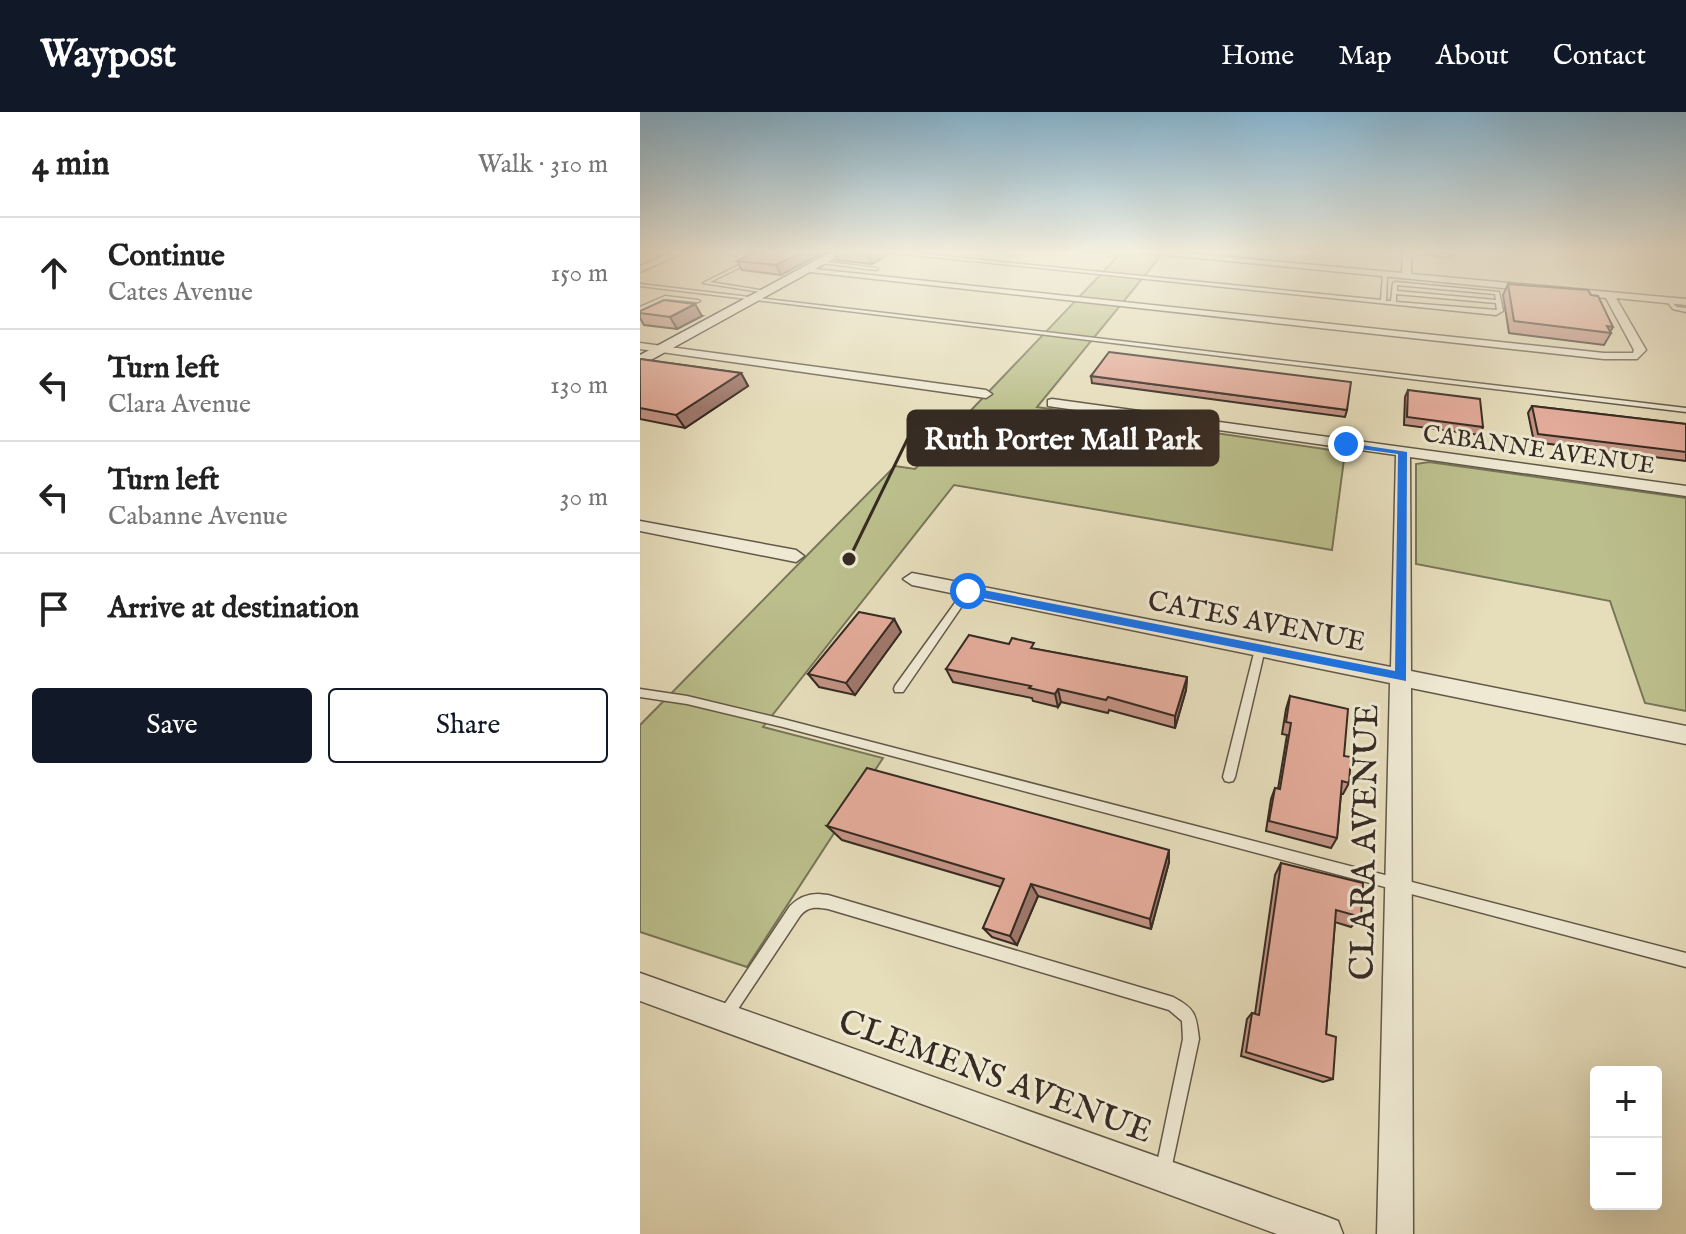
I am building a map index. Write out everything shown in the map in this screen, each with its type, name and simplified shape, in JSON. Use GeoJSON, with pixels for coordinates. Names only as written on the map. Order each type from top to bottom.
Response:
{"type":"FeatureCollection","features":[{"type":"Feature","properties":{"kind":"main road"},"geometry":{"type":"LineString","coordinates":[[640,361],[743,304]]}},
{"type":"Feature","properties":{"kind":"street"},"geometry":{"type":"LineString","coordinates":[[1119,304],[1604,356],[1637,356],[1640,350],[1614,304]]}},
{"type":"Feature","properties":{"kind":"street"},"geometry":{"type":"LineString","coordinates":[[640,346],[986,394]]}},
{"type":"Feature","properties":{"kind":"street","name":"CABANNE AVENUE"},"geometry":{"type":"LineString","coordinates":[[1052,403],[1686,491]]}},
{"type":"Feature","properties":{"kind":"street","name":"CLARA AVENUE"},"geometry":{"type":"LineString","coordinates":[[1395,1234],[1403,452]]}},
{"type":"Feature","properties":{"kind":"street"},"geometry":{"type":"LineString","coordinates":[[640,526],[796,556]]}},
{"type":"Feature","properties":{"kind":"street","name":"CATES AVENUE"},"geometry":{"type":"LineString","coordinates":[[912,579],[1686,735]]}},
{"type":"Feature","properties":{"kind":"street","name":"CLEMENS AVENUE"},"geometry":{"type":"LineString","coordinates":[[640,987],[1325,1234]]}},
{"type":"Feature","properties":{"kind":"lane"},"geometry":{"type":"LineString","coordinates":[[835,304],[1686,410]]}},
{"type":"Feature","properties":{"kind":"lane"},"geometry":{"type":"LineString","coordinates":[[1407,304],[1496,313],[1500,311],[1499,304]]}},
{"type":"Feature","properties":{"kind":"lane"},"geometry":{"type":"LineString","coordinates":[[899,689],[968,591]]}},
{"type":"Feature","properties":{"kind":"lane"},"geometry":{"type":"LineString","coordinates":[[1229,777],[1260,649]]}},
{"type":"Feature","properties":{"kind":"lane"},"geometry":{"type":"LineString","coordinates":[[640,693],[687,700],[783,723],[1686,960]]}},
{"type":"Feature","properties":{"kind":"lane"},"geometry":{"type":"LineString","coordinates":[[724,1017],[795,911],[802,903],[811,900],[828,902],[1173,1004],[1189,1017],[1191,1039],[1163,1175]]}},
{"type":"Feature","properties":{"kind":"green space"},"geometry":{"type":"Polygon","coordinates":[[[1072,304],[1121,304],[1037,407],[1345,452],[1332,550],[954,485],[763,727],[883,758],[747,967],[640,932],[640,725],[895,466],[915,469],[1072,304]]]}},
{"type":"Feature","properties":{"kind":"green space"},"geometry":{"type":"Polygon","coordinates":[[[1429,462],[1686,498],[1686,711],[1645,703],[1610,601],[1416,564],[1416,464],[1429,462]]]}},
{"type":"Feature","properties":{"kind":"building"},"geometry":{"type":"Polygon","coordinates":[[[654,304],[694,304],[670,317],[640,311],[654,304]]]}},
{"type":"Feature","properties":{"kind":"building"},"geometry":{"type":"Polygon","coordinates":[[[1511,304],[1602,304],[1613,327],[1607,326],[1611,333],[1514,321],[1511,304]]]}},
{"type":"Feature","properties":{"kind":"building"},"geometry":{"type":"Polygon","coordinates":[[[1109,352],[1351,382],[1347,410],[1091,376],[1109,352]]]}},
{"type":"Feature","properties":{"kind":"building"},"geometry":{"type":"Polygon","coordinates":[[[640,359],[741,373],[676,415],[640,408],[640,359]]]}},
{"type":"Feature","properties":{"kind":"building"},"geometry":{"type":"Polygon","coordinates":[[[1408,390],[1480,399],[1483,427],[1407,417],[1408,390]]]}},
{"type":"Feature","properties":{"kind":"building"},"geometry":{"type":"Polygon","coordinates":[[[1532,406],[1686,424],[1686,452],[1538,434],[1532,406]]]}},
{"type":"Feature","properties":{"kind":"building"},"geometry":{"type":"Polygon","coordinates":[[[859,612],[894,619],[846,683],[808,674],[859,612]]]}},
{"type":"Feature","properties":{"kind":"building"},"geometry":{"type":"Polygon","coordinates":[[[969,635],[1009,644],[1012,638],[1034,643],[1031,648],[1187,677],[1175,716],[1108,697],[1106,700],[1058,689],[1055,694],[1029,688],[1031,686],[946,669],[969,635]]]}},
{"type":"Feature","properties":{"kind":"building"},"geometry":{"type":"Polygon","coordinates":[[[1290,696],[1348,709],[1344,756],[1351,757],[1349,783],[1342,781],[1337,838],[1269,821],[1275,788],[1280,789],[1291,723],[1286,722],[1290,696]]]}},
{"type":"Feature","properties":{"kind":"building"},"geometry":{"type":"Polygon","coordinates":[[[867,768],[1169,850],[1150,919],[1031,884],[1010,936],[983,928],[1004,879],[827,826],[867,768]]]}},
{"type":"Feature","properties":{"kind":"building"},"geometry":{"type":"Polygon","coordinates":[[[1281,863],[1363,883],[1361,917],[1336,910],[1326,1034],[1336,1037],[1333,1079],[1246,1052],[1252,1013],[1259,1015],[1281,863]]]}},
{"type":"Feature","properties":{"kind":"place","name":"Ruth Porter Mall Park"},"geometry":{"type":"Point","coordinates":[849,559]}},
{"type":"Feature","properties":{"kind":"route"},"geometry":{"type":"LineString","coordinates":[[968,591],[1401,677],[1403,452],[1346,444]]}}]}
